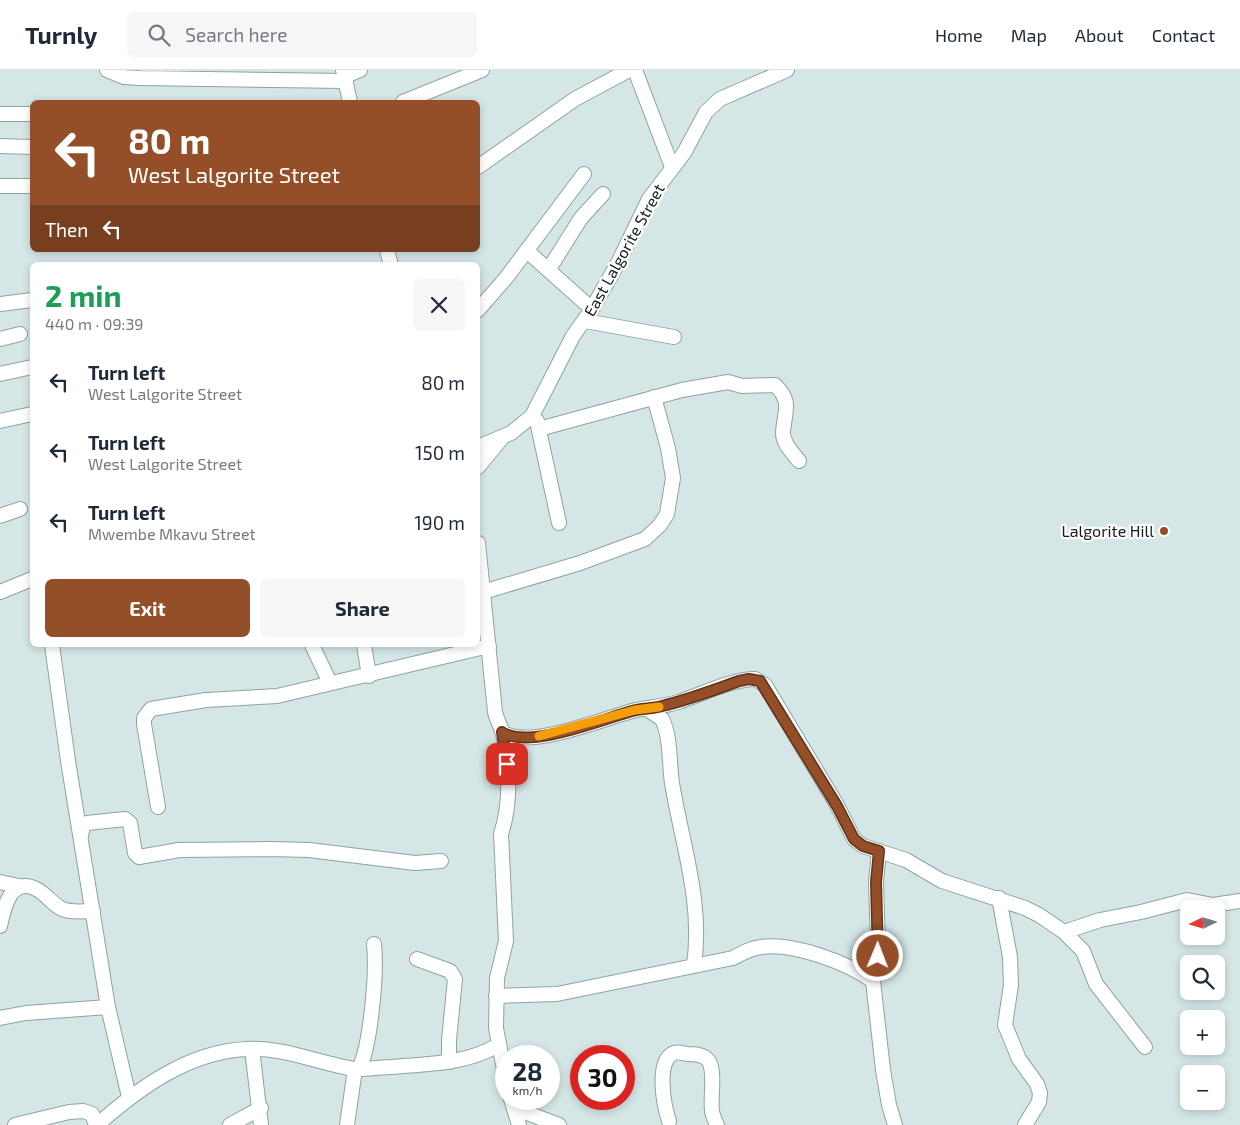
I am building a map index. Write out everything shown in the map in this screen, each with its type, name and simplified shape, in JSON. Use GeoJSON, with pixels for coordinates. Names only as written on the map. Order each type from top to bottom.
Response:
{"type":"FeatureCollection","features":[{"type":"Feature","properties":{"kind":"street"},"geometry":{"type":"LineString","coordinates":[[107,70],[124,77],[140,78],[345,76],[360,70]]}},
{"type":"Feature","properties":{"kind":"street"},"geometry":{"type":"LineString","coordinates":[[408,100],[482,70]]}},
{"type":"Feature","properties":{"kind":"street"},"geometry":{"type":"LineString","coordinates":[[480,166],[575,99],[629,70]]}},
{"type":"Feature","properties":{"kind":"street"},"geometry":{"type":"LineString","coordinates":[[635,70],[672,167]]}},
{"type":"Feature","properties":{"kind":"street","name":"East Lalgorite Street"},"geometry":{"type":"LineString","coordinates":[[480,445],[505,436],[524,424],[535,412],[573,336],[588,315],[618,263],[636,221],[649,199],[684,153],[706,112],[714,103],[787,70]]}},
{"type":"Feature","properties":{"kind":"street"},"geometry":{"type":"LineString","coordinates":[[345,76],[350,100]]}},
{"type":"Feature","properties":{"kind":"street"},"geometry":{"type":"LineString","coordinates":[[0,114],[30,114]]}},
{"type":"Feature","properties":{"kind":"street"},"geometry":{"type":"LineString","coordinates":[[0,146],[30,146]]}},
{"type":"Feature","properties":{"kind":"street"},"geometry":{"type":"LineString","coordinates":[[480,308],[527,251],[584,174]]}},
{"type":"Feature","properties":{"kind":"street"},"geometry":{"type":"LineString","coordinates":[[0,186],[30,186]]}},
{"type":"Feature","properties":{"kind":"street"},"geometry":{"type":"LineString","coordinates":[[549,269],[582,218],[603,194]]}},
{"type":"Feature","properties":{"kind":"street"},"geometry":{"type":"LineString","coordinates":[[527,251],[549,269],[588,315],[674,337]]}},
{"type":"Feature","properties":{"kind":"street"},"geometry":{"type":"LineString","coordinates":[[0,304],[30,300]]}},
{"type":"Feature","properties":{"kind":"street"},"geometry":{"type":"LineString","coordinates":[[0,339],[20,334]]}},
{"type":"Feature","properties":{"kind":"street"},"geometry":{"type":"LineString","coordinates":[[0,374],[30,367]]}},
{"type":"Feature","properties":{"kind":"street"},"geometry":{"type":"LineString","coordinates":[[539,429],[682,390],[728,382],[742,386],[775,384],[786,400],[787,415],[783,435],[786,445],[798,461]]}},
{"type":"Feature","properties":{"kind":"street"},"geometry":{"type":"LineString","coordinates":[[483,592],[580,563],[645,539],[660,525],[667,514],[673,478],[668,448],[654,397]]}},
{"type":"Feature","properties":{"kind":"street"},"geometry":{"type":"LineString","coordinates":[[535,412],[559,522]]}},
{"type":"Feature","properties":{"kind":"street"},"geometry":{"type":"LineString","coordinates":[[0,421],[30,414]]}},
{"type":"Feature","properties":{"kind":"street"},"geometry":{"type":"LineString","coordinates":[[480,465],[505,436]]}},
{"type":"Feature","properties":{"kind":"street"},"geometry":{"type":"LineString","coordinates":[[0,516],[20,509]]}},
{"type":"Feature","properties":{"kind":"street"},"geometry":{"type":"LineString","coordinates":[[480,563],[495,712],[502,732],[507,764],[507,817],[501,834],[506,941],[497,978],[498,1045]]}},
{"type":"Feature","properties":{"kind":"street"},"geometry":{"type":"LineString","coordinates":[[0,592],[30,580]]}},
{"type":"Feature","properties":{"kind":"street"},"geometry":{"type":"LineString","coordinates":[[158,807],[144,724],[144,718],[151,709],[206,700],[277,696],[369,676],[489,646]]}},
{"type":"Feature","properties":{"kind":"street"},"geometry":{"type":"LineString","coordinates":[[52,647],[68,761],[108,1007],[129,1097]]}},
{"type":"Feature","properties":{"kind":"street"},"geometry":{"type":"LineString","coordinates":[[313,647],[330,683]]}},
{"type":"Feature","properties":{"kind":"street"},"geometry":{"type":"LineString","coordinates":[[364,647],[369,676]]}},
{"type":"Feature","properties":{"kind":"street"},"geometry":{"type":"LineString","coordinates":[[502,732],[509,737],[537,737],[635,710],[676,702],[739,681],[749,679],[760,681],[837,806],[854,839],[863,846],[906,860],[942,881],[999,898],[1039,915],[1058,930],[1064,932],[1083,951],[1096,984],[1145,1048]]}},
{"type":"Feature","properties":{"kind":"street"},"geometry":{"type":"LineString","coordinates":[[647,709],[662,719],[667,739],[674,794],[695,897],[697,928],[694,965]]}},
{"type":"Feature","properties":{"kind":"street"},"geometry":{"type":"LineString","coordinates":[[81,836],[83,827],[87,823],[126,819],[130,823],[136,853],[139,856],[180,850],[268,849],[309,850],[415,863],[441,861]]}},
{"type":"Feature","properties":{"kind":"street"},"geometry":{"type":"LineString","coordinates":[[879,851],[876,882],[878,945],[873,981],[882,1070],[895,1125]]}},
{"type":"Feature","properties":{"kind":"street"},"geometry":{"type":"LineString","coordinates":[[0,882],[28,886],[39,890],[50,901],[63,909],[74,912],[92,910]]}},
{"type":"Feature","properties":{"kind":"street"},"geometry":{"type":"LineString","coordinates":[[0,926],[4,908],[11,892],[19,886]]}},
{"type":"Feature","properties":{"kind":"street"},"geometry":{"type":"LineString","coordinates":[[999,898],[1010,957],[1012,985],[1005,1025],[1019,1059],[1037,1084],[1040,1094],[1039,1102],[1025,1125]]}},
{"type":"Feature","properties":{"kind":"street"},"geometry":{"type":"LineString","coordinates":[[1064,932],[1100,920],[1187,900],[1214,905],[1240,901]]}},
{"type":"Feature","properties":{"kind":"street"},"geometry":{"type":"LineString","coordinates":[[347,1125],[357,1069],[365,1055],[370,1025],[374,944]]}},
{"type":"Feature","properties":{"kind":"street"},"geometry":{"type":"LineString","coordinates":[[496,996],[557,994],[733,958],[761,946],[783,946],[833,960],[855,969],[873,981]]}},
{"type":"Feature","properties":{"kind":"street"},"geometry":{"type":"LineString","coordinates":[[417,959],[450,971],[455,980],[449,1040],[449,1062]]}},
{"type":"Feature","properties":{"kind":"street"},"geometry":{"type":"LineString","coordinates":[[0,1018],[26,1012],[108,1007]]}},
{"type":"Feature","properties":{"kind":"street"},"geometry":{"type":"LineString","coordinates":[[15,1125],[76,1111],[92,1114],[96,1125],[129,1097],[164,1075],[187,1064],[219,1054],[252,1049],[298,1056],[357,1069],[449,1062],[486,1052],[495,1047]]}},
{"type":"Feature","properties":{"kind":"street"},"geometry":{"type":"LineString","coordinates":[[252,1049],[261,1125]]}},
{"type":"Feature","properties":{"kind":"street"},"geometry":{"type":"LineString","coordinates":[[669,1121],[664,1091],[666,1061],[670,1055],[675,1053],[698,1054],[707,1059],[711,1066],[712,1110],[717,1125]]}},
{"type":"Feature","properties":{"kind":"street"},"geometry":{"type":"LineString","coordinates":[[230,1125],[260,1108]]}},
{"type":"Feature","properties":{"kind":"street"},"geometry":{"type":"LineString","coordinates":[[515,1110],[519,1125]]}},
{"type":"Feature","properties":{"kind":"street"},"geometry":{"type":"LineString","coordinates":[[526,1110],[559,1125]]}},
{"type":"Feature","properties":{"kind":"slow traffic"},"geometry":{"type":"LineString","coordinates":[[539,736],[593,723],[635,710],[659,707]]}},
{"type":"Feature","properties":{"kind":"place","name":"Lalgorite Hill"},"geometry":{"type":"Point","coordinates":[1164,531]}},
{"type":"Feature","properties":{"kind":"route"},"geometry":{"type":"LineString","coordinates":[[507,764],[502,732],[509,737],[516,738],[537,737],[635,710],[664,706],[739,681],[755,679],[760,681],[837,806],[849,832],[863,846],[879,851],[876,882],[878,956]]}}]}
